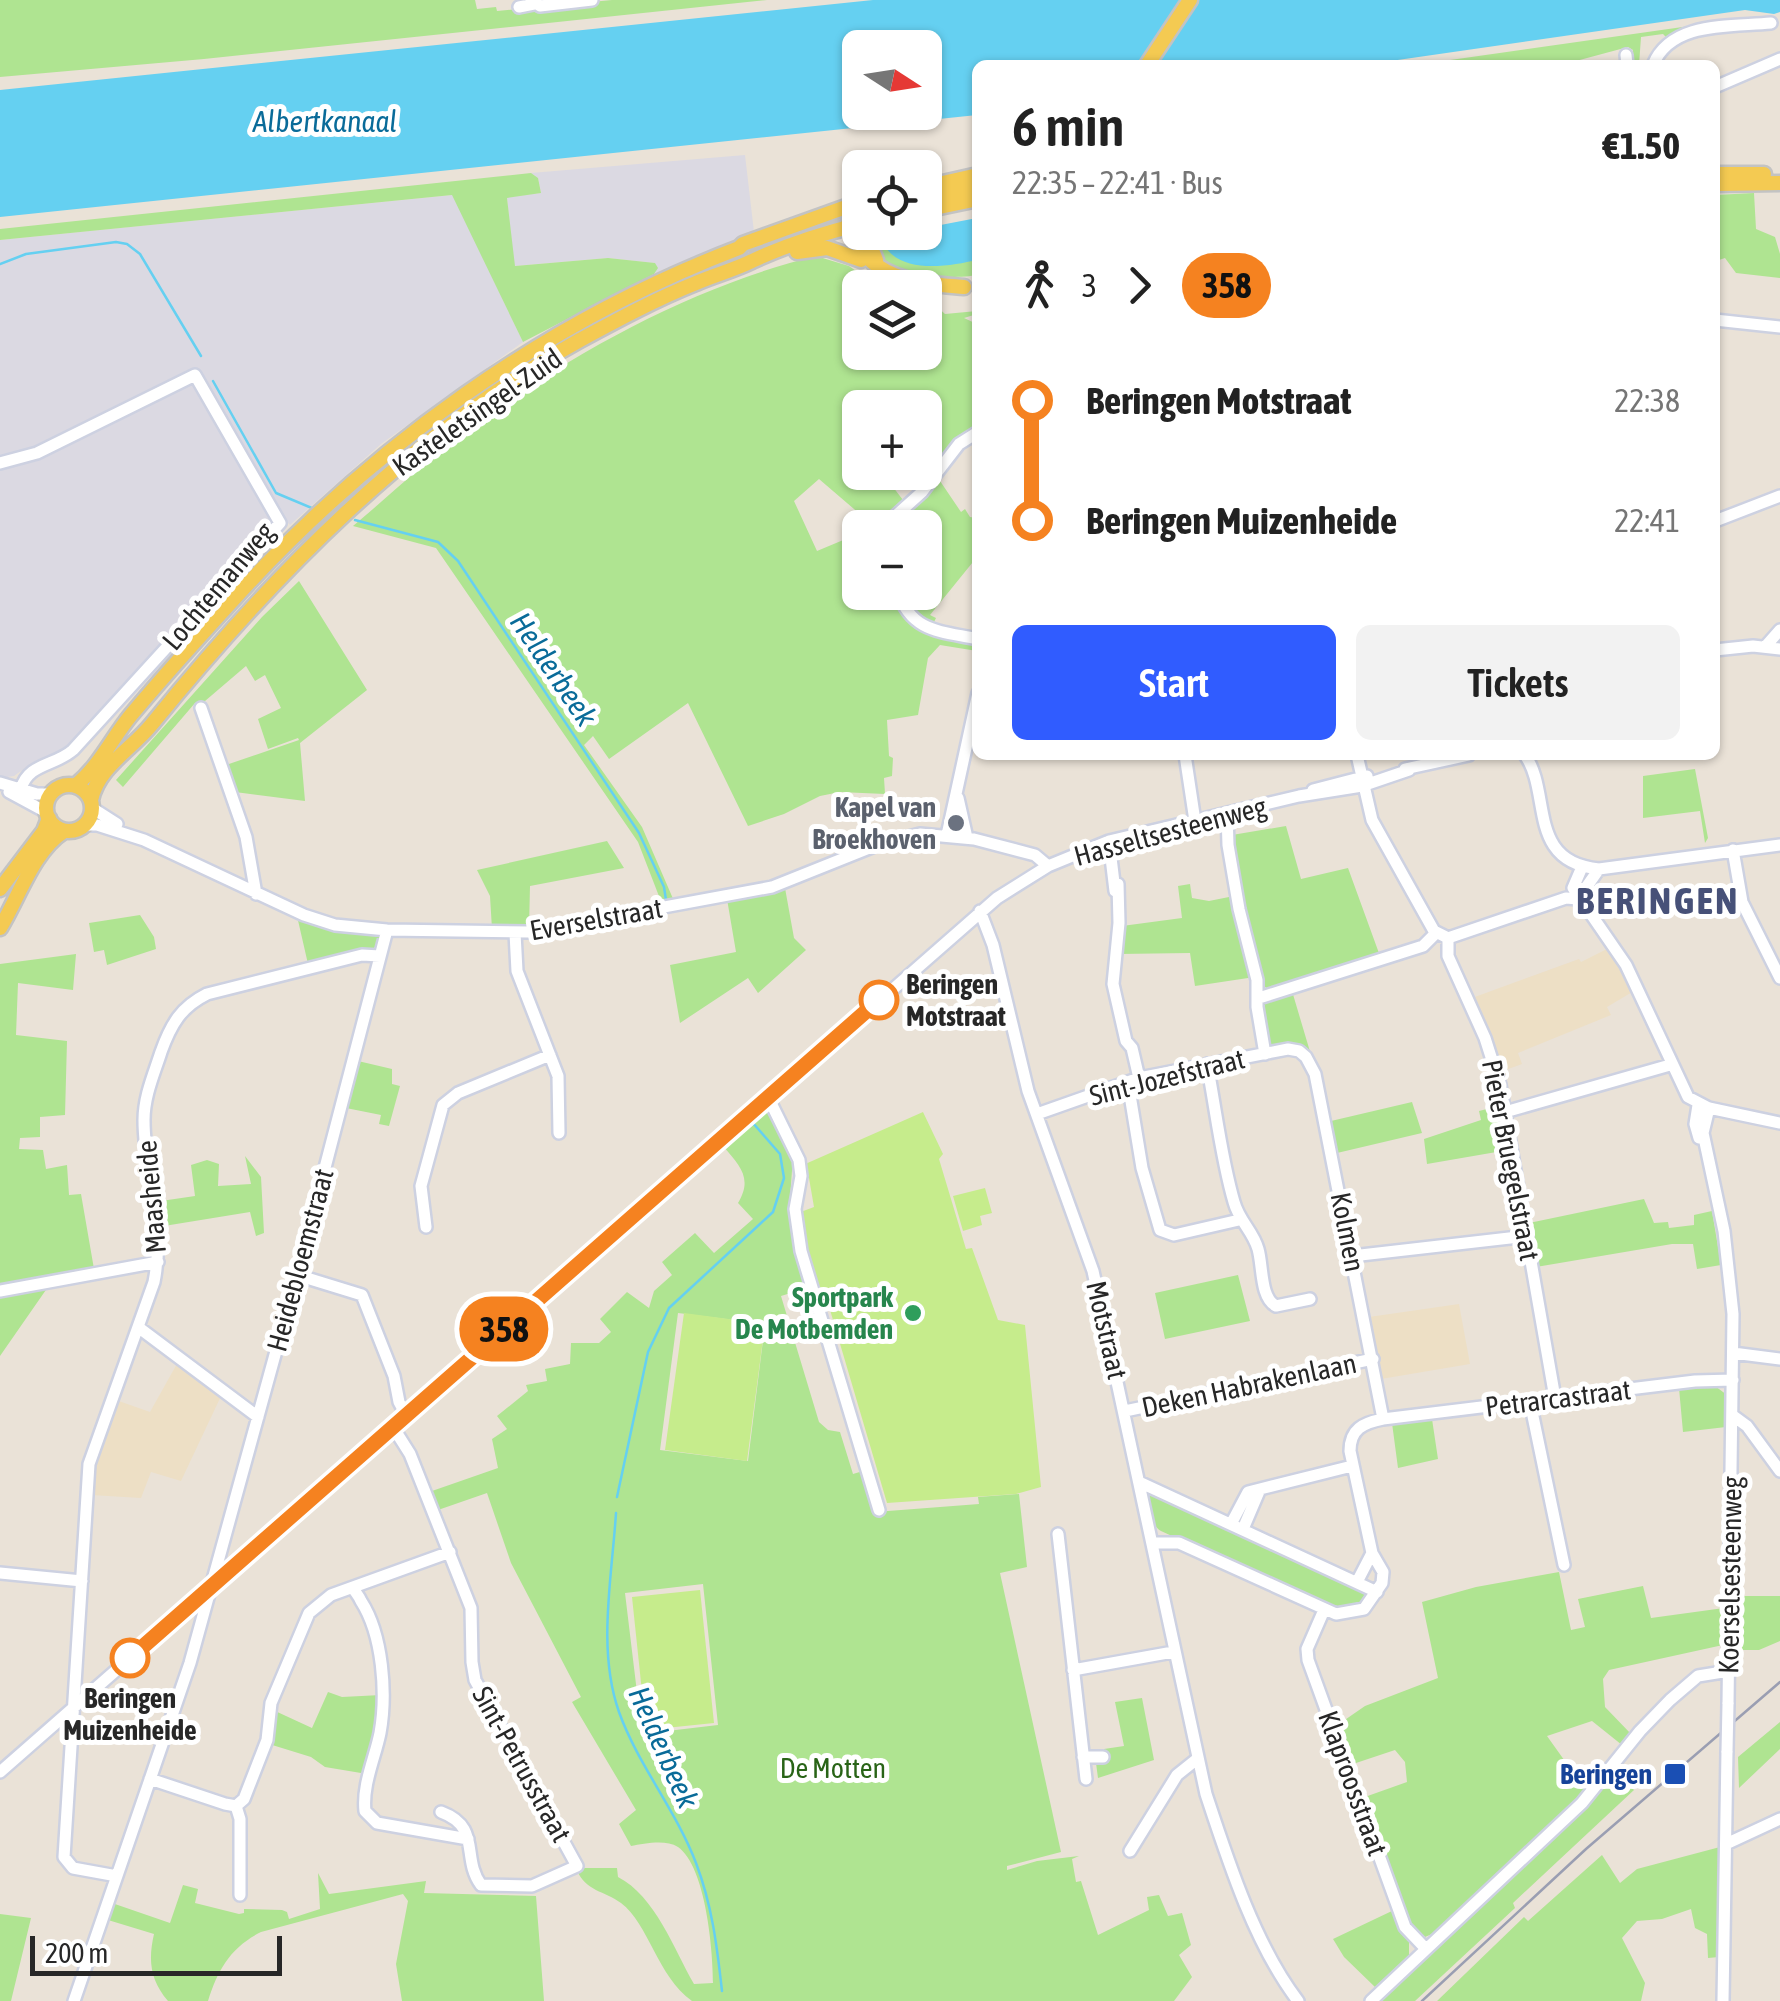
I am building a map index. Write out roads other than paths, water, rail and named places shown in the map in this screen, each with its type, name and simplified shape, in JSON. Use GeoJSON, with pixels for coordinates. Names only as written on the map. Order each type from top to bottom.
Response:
{"type":"FeatureCollection","features":[{"type":"Feature","properties":{"kind":"main road"},"geometry":{"type":"LineString","coordinates":[[1150,60],[1190,0]]}},
{"type":"Feature","properties":{"kind":"main road"},"geometry":{"type":"LineString","coordinates":[[1720,174],[1780,174]]}},
{"type":"Feature","properties":{"kind":"main road"},"geometry":{"type":"LineString","coordinates":[[942,182],[972,176]]}},
{"type":"Feature","properties":{"kind":"main road"},"geometry":{"type":"LineString","coordinates":[[1720,184],[1780,183]]}},
{"type":"Feature","properties":{"kind":"main road"},"geometry":{"type":"LineString","coordinates":[[942,193],[972,186]]}},
{"type":"Feature","properties":{"kind":"main road"},"geometry":{"type":"LineString","coordinates":[[942,206],[972,199]]}},
{"type":"Feature","properties":{"kind":"main road","name":"Kasteletsingel-Zuid"},"geometry":{"type":"LineString","coordinates":[[739,248],[842,208]]}},
{"type":"Feature","properties":{"kind":"main road","name":"Kasteletsingel-Zuid"},"geometry":{"type":"LineString","coordinates":[[75,786],[89,774],[128,718],[268,562],[331,503],[442,411],[507,366],[628,296],[739,248],[842,223]]}},
{"type":"Feature","properties":{"kind":"main road","name":"Kasteletsingel-Zuid"},"geometry":{"type":"LineString","coordinates":[[91,804],[94,787],[121,753],[151,726],[317,539],[389,474],[465,414],[604,327],[692,284],[842,228]]}},
{"type":"Feature","properties":{"kind":"main road"},"geometry":{"type":"LineString","coordinates":[[752,261],[815,248],[839,251],[861,260]]}},
{"type":"Feature","properties":{"kind":"main road"},"geometry":{"type":"LineString","coordinates":[[855,250],[872,270]]}},
{"type":"Feature","properties":{"kind":"main road"},"geometry":{"type":"LineString","coordinates":[[863,250],[879,265],[918,282],[971,286]]}},
{"type":"Feature","properties":{"kind":"main road"},"geometry":{"type":"LineString","coordinates":[[872,250],[879,265]]}},
{"type":"Feature","properties":{"kind":"main road"},"geometry":{"type":"LineString","coordinates":[[942,290],[971,286]]}},
{"type":"Feature","properties":{"kind":"main road"},"geometry":{"type":"LineString","coordinates":[[0,888],[44,831],[52,794],[75,786],[91,804],[85,826],[64,831],[55,838],[0,928]]}},
{"type":"Feature","properties":{"kind":"main road"},"geometry":{"type":"LineString","coordinates":[[48,815],[64,831]]}},
{"type":"Feature","properties":{"kind":"street"},"geometry":{"type":"LineString","coordinates":[[519,7],[533,2],[540,6],[592,0]]}},
{"type":"Feature","properties":{"kind":"street"},"geometry":{"type":"LineString","coordinates":[[1655,60],[1676,36],[1771,22]]}},
{"type":"Feature","properties":{"kind":"street"},"geometry":{"type":"LineString","coordinates":[[1720,85],[1780,59]]}},
{"type":"Feature","properties":{"kind":"street"},"geometry":{"type":"LineString","coordinates":[[1720,321],[1780,327]]}},
{"type":"Feature","properties":{"kind":"street","name":"Lochtemanweg"},"geometry":{"type":"LineString","coordinates":[[0,463],[37,453],[195,376],[280,523],[73,750],[62,759],[32,770],[21,790]]}},
{"type":"Feature","properties":{"kind":"street"},"geometry":{"type":"LineString","coordinates":[[902,510],[922,492],[958,444],[972,436]]}},
{"type":"Feature","properties":{"kind":"street"},"geometry":{"type":"LineString","coordinates":[[1720,519],[1780,496]]}},
{"type":"Feature","properties":{"kind":"street"},"geometry":{"type":"LineString","coordinates":[[905,610],[918,625],[972,638]]}},
{"type":"Feature","properties":{"kind":"street"},"geometry":{"type":"LineString","coordinates":[[1765,647],[1780,630]]}},
{"type":"Feature","properties":{"kind":"street"},"geometry":{"type":"LineString","coordinates":[[1720,646],[1780,650]]}},
{"type":"Feature","properties":{"kind":"street"},"geometry":{"type":"LineString","coordinates":[[201,708],[246,837],[256,894]]}},
{"type":"Feature","properties":{"kind":"street"},"geometry":{"type":"LineString","coordinates":[[946,835],[972,721]]}},
{"type":"Feature","properties":{"kind":"street"},"geometry":{"type":"LineString","coordinates":[[1185,760],[1195,821]]}},
{"type":"Feature","properties":{"kind":"street","name":"Pieter Bruegelstraat"},"geometry":{"type":"LineString","coordinates":[[1358,760],[1377,832],[1442,936],[1485,1038],[1505,1112],[1555,1398]]}},
{"type":"Feature","properties":{"kind":"street","name":"Hasseltsesteenweg"},"geometry":{"type":"LineString","coordinates":[[0,1772],[980,911],[1048,866],[1109,841],[1449,760]]}},
{"type":"Feature","properties":{"kind":"street"},"geometry":{"type":"LineString","coordinates":[[1529,760],[1548,835],[1560,851],[1582,867],[1599,869],[1780,845]]}},
{"type":"Feature","properties":{"kind":"street"},"geometry":{"type":"LineString","coordinates":[[0,786],[52,794]]}},
{"type":"Feature","properties":{"kind":"street"},"geometry":{"type":"LineString","coordinates":[[0,786],[34,803],[48,815]]}},
{"type":"Feature","properties":{"kind":"street"},"geometry":{"type":"LineString","coordinates":[[957,794],[966,838]]}},
{"type":"Feature","properties":{"kind":"street","name":"Everselstraat"},"geometry":{"type":"LineString","coordinates":[[91,804],[144,840]]}},
{"type":"Feature","properties":{"kind":"street"},"geometry":{"type":"LineString","coordinates":[[1227,814],[1239,909],[1259,998],[1265,1054]]}},
{"type":"Feature","properties":{"kind":"street","name":"Everselstraat"},"geometry":{"type":"LineString","coordinates":[[85,826],[97,825],[144,840],[256,894],[335,925],[386,930],[515,934],[772,887],[876,845],[920,834],[966,838],[1035,855],[1048,866]]}},
{"type":"Feature","properties":{"kind":"street"},"geometry":{"type":"LineString","coordinates":[[1109,841],[1116,917]]}},
{"type":"Feature","properties":{"kind":"street"},"geometry":{"type":"LineString","coordinates":[[1733,850],[1742,902],[1780,978]]}},
{"type":"Feature","properties":{"kind":"street"},"geometry":{"type":"LineString","coordinates":[[1582,867],[1573,888],[1578,900],[1588,908],[1626,964],[1684,1092],[1704,1106],[1780,1123]]}},
{"type":"Feature","properties":{"kind":"street"},"geometry":{"type":"LineString","coordinates":[[1578,900],[1599,869]]}},
{"type":"Feature","properties":{"kind":"street"},"geometry":{"type":"LineString","coordinates":[[1118,884],[1114,991],[1134,1080],[1142,1168],[1160,1230],[1174,1235],[1239,1220]]}},
{"type":"Feature","properties":{"kind":"street"},"geometry":{"type":"LineString","coordinates":[[1259,998],[1423,946],[1442,936],[1566,898],[1578,900]]}},
{"type":"Feature","properties":{"kind":"street","name":"Motstraat"},"geometry":{"type":"LineString","coordinates":[[980,911],[987,925],[1028,1091],[1090,1259],[1126,1412],[1197,1760],[1235,1877],[1274,1961],[1298,2001]]}},
{"type":"Feature","properties":{"kind":"street","name":"Heidebloemstraat"},"geometry":{"type":"LineString","coordinates":[[74,2001],[190,1663],[297,1275],[386,930]]}},
{"type":"Feature","properties":{"kind":"street"},"geometry":{"type":"LineString","coordinates":[[515,934],[518,975],[558,1076],[560,1132]]}},
{"type":"Feature","properties":{"kind":"street","name":"Maasheide"},"geometry":{"type":"LineString","coordinates":[[117,1876],[72,1868],[64,1857],[89,1464],[158,1262],[158,1212],[144,1109],[168,1032],[189,1003],[208,994],[362,955],[380,956]]}},
{"type":"Feature","properties":{"kind":"street","name":"Sint-Jozefstraat"},"geometry":{"type":"LineString","coordinates":[[1037,1114],[1134,1080],[1299,1051]]}},
{"type":"Feature","properties":{"kind":"street","name":"Kolmen"},"geometry":{"type":"LineString","coordinates":[[1299,1051],[1310,1061],[1314,1074],[1383,1419]]}},
{"type":"Feature","properties":{"kind":"street"},"geometry":{"type":"LineString","coordinates":[[426,1227],[420,1186],[442,1105],[458,1093],[550,1055]]}},
{"type":"Feature","properties":{"kind":"street"},"geometry":{"type":"LineString","coordinates":[[1208,1064],[1239,1220],[1255,1239],[1270,1304],[1310,1299]]}},
{"type":"Feature","properties":{"kind":"street"},"geometry":{"type":"LineString","coordinates":[[1505,1112],[1670,1065]]}},
{"type":"Feature","properties":{"kind":"street"},"geometry":{"type":"LineString","coordinates":[[768,1097],[799,1160],[801,1176],[794,1210],[801,1251],[879,1510]]}},
{"type":"Feature","properties":{"kind":"street","name":"Koerselsesteenweg"},"geometry":{"type":"LineString","coordinates":[[1704,1106],[1702,1132],[1728,1259],[1733,1353],[1723,2001]]}},
{"type":"Feature","properties":{"kind":"street"},"geometry":{"type":"LineString","coordinates":[[1352,1256],[1527,1236]]}},
{"type":"Feature","properties":{"kind":"street"},"geometry":{"type":"LineString","coordinates":[[0,1291],[158,1262]]}},
{"type":"Feature","properties":{"kind":"street"},"geometry":{"type":"LineString","coordinates":[[297,1275],[362,1295],[406,1414]]}},
{"type":"Feature","properties":{"kind":"street"},"geometry":{"type":"LineString","coordinates":[[138,1327],[258,1417]]}},
{"type":"Feature","properties":{"kind":"street"},"geometry":{"type":"LineString","coordinates":[[1733,1353],[1780,1359]]}},
{"type":"Feature","properties":{"kind":"street","name":"Deken Habrakenlaan"},"geometry":{"type":"LineString","coordinates":[[1126,1412],[1372,1358]]}},
{"type":"Feature","properties":{"kind":"street","name":"Petrarcastraat"},"geometry":{"type":"LineString","coordinates":[[1383,1419],[1733,1380]]}},
{"type":"Feature","properties":{"kind":"street"},"geometry":{"type":"LineString","coordinates":[[1530,1402],[1564,1565]]}},
{"type":"Feature","properties":{"kind":"street"},"geometry":{"type":"LineString","coordinates":[[1732,1415],[1747,1426],[1780,1472]]}},
{"type":"Feature","properties":{"kind":"street"},"geometry":{"type":"LineString","coordinates":[[1153,1542],[1179,1543],[1324,1610],[1345,1614],[1364,1609],[1377,1592],[1383,1572],[1372,1552],[1350,1444],[1355,1431],[1364,1424],[1383,1419]]}},
{"type":"Feature","properties":{"kind":"street","name":"Sint-Petrusstraat"},"geometry":{"type":"LineString","coordinates":[[393,1427],[410,1454],[473,1615],[475,1680],[577,1866],[532,1886],[483,1886],[477,1880],[461,1824],[440,1812]]}},
{"type":"Feature","properties":{"kind":"street"},"geometry":{"type":"LineString","coordinates":[[1237,1526],[1245,1494],[1352,1466]]}},
{"type":"Feature","properties":{"kind":"street"},"geometry":{"type":"LineString","coordinates":[[1140,1482],[1377,1592]]}},
{"type":"Feature","properties":{"kind":"street"},"geometry":{"type":"LineString","coordinates":[[1058,1534],[1086,1778]]}},
{"type":"Feature","properties":{"kind":"street"},"geometry":{"type":"LineString","coordinates":[[236,1806],[251,1787],[267,1740],[271,1703],[309,1613],[323,1599],[450,1552]]}},
{"type":"Feature","properties":{"kind":"street"},"geometry":{"type":"LineString","coordinates":[[1357,1582],[1372,1552]]}},
{"type":"Feature","properties":{"kind":"street"},"geometry":{"type":"LineString","coordinates":[[0,1572],[82,1581]]}},
{"type":"Feature","properties":{"kind":"street"},"geometry":{"type":"LineString","coordinates":[[353,1588],[378,1647],[384,1677],[382,1721],[365,1811],[377,1823],[468,1839]]}},
{"type":"Feature","properties":{"kind":"street","name":"Klaproosstraat"},"geometry":{"type":"LineString","coordinates":[[1324,1610],[1307,1649],[1308,1660],[1405,1927],[1426,1949]]}},
{"type":"Feature","properties":{"kind":"street"},"geometry":{"type":"LineString","coordinates":[[1074,1670],[1173,1652]]}},
{"type":"Feature","properties":{"kind":"street"},"geometry":{"type":"LineString","coordinates":[[1371,2001],[1582,1803],[1670,1700],[1698,1676],[1729,1670]]}},
{"type":"Feature","properties":{"kind":"street"},"geometry":{"type":"LineString","coordinates":[[1083,1757],[1102,1757]]}},
{"type":"Feature","properties":{"kind":"street"},"geometry":{"type":"LineString","coordinates":[[1130,1850],[1177,1775],[1197,1760]]}},
{"type":"Feature","properties":{"kind":"street"},"geometry":{"type":"LineString","coordinates":[[150,1780],[236,1806]]}},
{"type":"Feature","properties":{"kind":"street"},"geometry":{"type":"LineString","coordinates":[[236,1806],[240,1819],[240,1896]]}},
{"type":"Feature","properties":{"kind":"street"},"geometry":{"type":"LineString","coordinates":[[1726,1844],[1780,1819]]}},
{"type":"Feature","properties":{"kind":"water","name":"Albertkanaal"},"geometry":{"type":"Polygon","coordinates":[[[873,0],[1780,0],[1780,12],[1774,14],[1745,10],[1398,60],[972,60],[972,116],[942,119],[942,30],[842,30],[842,129],[0,217],[0,90],[873,0]]]}},
{"type":"Feature","properties":{"kind":"water"},"geometry":{"type":"Polygon","coordinates":[[[972,219],[972,261],[927,266],[892,255],[888,250],[942,250],[942,225],[972,219]]]}},
{"type":"Feature","properties":{"kind":"waterway","name":"Helderbeek"},"geometry":{"type":"LineString","coordinates":[[0,264],[26,254],[116,242],[127,244],[140,254],[201,356]]}},
{"type":"Feature","properties":{"kind":"waterway","name":"Helderbeek"},"geometry":{"type":"LineString","coordinates":[[213,381],[276,493],[314,509]]}},
{"type":"Feature","properties":{"kind":"waterway","name":"Helderbeek"},"geometry":{"type":"LineString","coordinates":[[355,520],[438,542],[458,561],[639,833],[664,887],[666,900]]}},
{"type":"Feature","properties":{"kind":"waterway","name":"Helderbeek"},"geometry":{"type":"LineString","coordinates":[[617,1497],[648,1352],[669,1308],[773,1212],[784,1178],[780,1154],[752,1122]]}},
{"type":"Feature","properties":{"kind":"waterway","name":"Helderbeek"},"geometry":{"type":"LineString","coordinates":[[616,1513],[607,1639],[612,1688],[627,1732],[678,1824],[702,1879],[722,1991]]}},
{"type":"Feature","properties":{"kind":"railway"},"geometry":{"type":"LineString","coordinates":[[1422,2001],[1586,1849],[1780,1682]]}},
{"type":"Feature","properties":{"kind":"place","name":"Kapel van Broekhoven"},"geometry":{"type":"Point","coordinates":[956,823]}},
{"type":"Feature","properties":{"kind":"place","name":"Beringen Motstraat"},"geometry":{"type":"Point","coordinates":[879,1000]}},
{"type":"Feature","properties":{"kind":"place","name":"Sportpark De Motbemden"},"geometry":{"type":"Point","coordinates":[913,1313]}},
{"type":"Feature","properties":{"kind":"place","name":"Beringen Muizenheide"},"geometry":{"type":"Point","coordinates":[130,1658]}},
{"type":"Feature","properties":{"kind":"place","name":"Beringen"},"geometry":{"type":"Point","coordinates":[1675,1774]}},
{"type":"Feature","properties":{"kind":"district","name":"BERINGEN"},"geometry":{"type":"Point","coordinates":[1658,900]}},
{"type":"Feature","properties":{"kind":"park label","name":"De Motten"},"geometry":{"type":"Point","coordinates":[833,1768]}}]}
